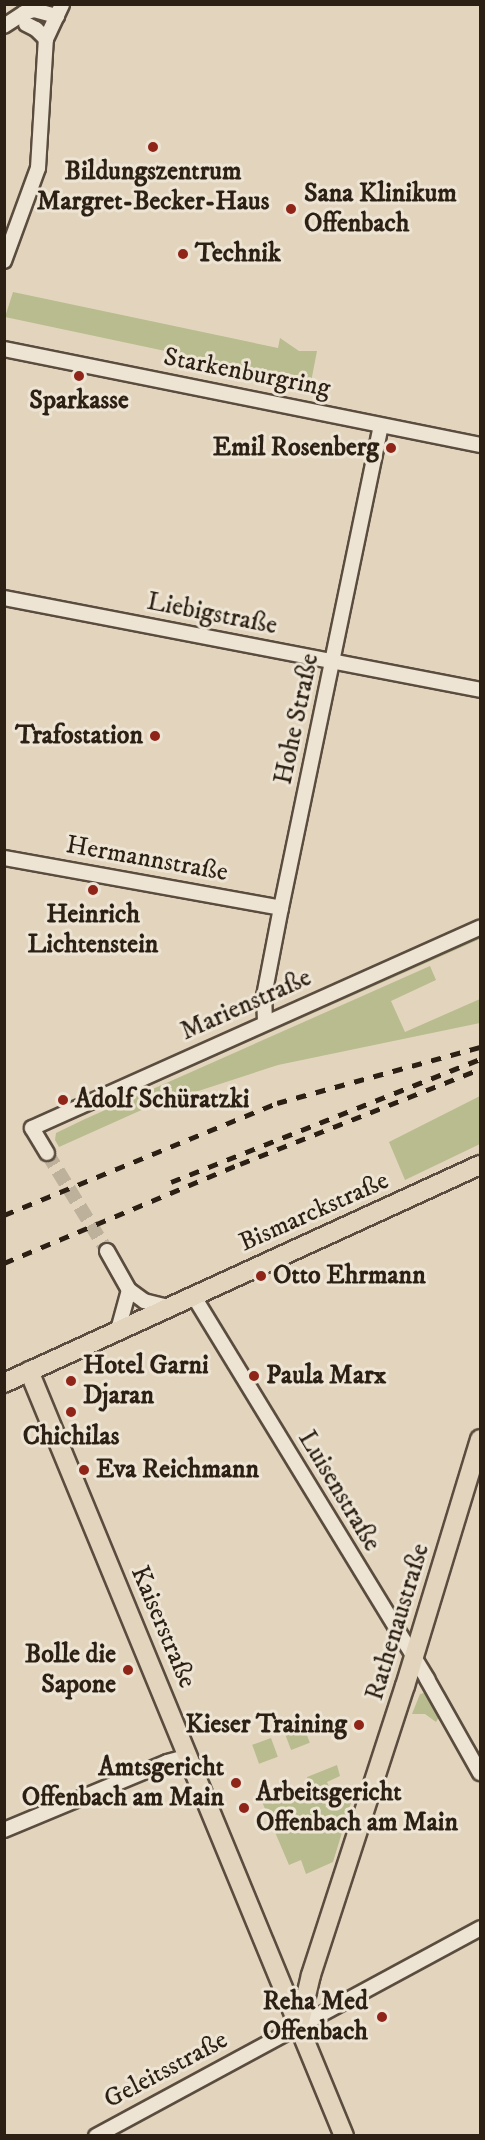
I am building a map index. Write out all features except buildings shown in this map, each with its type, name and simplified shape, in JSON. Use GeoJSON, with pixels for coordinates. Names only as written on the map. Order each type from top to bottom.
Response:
{"type":"FeatureCollection","features":[{"type":"Feature","properties":{"kind":"main road","name":"Bismarckstraße"},"geometry":{"type":"LineString","coordinates":[[4,1383],[480,1165]]}},
{"type":"Feature","properties":{"kind":"main road","name":"Kaiserstraße"},"geometry":{"type":"LineString","coordinates":[[29,1371],[344,2136]]}},
{"type":"Feature","properties":{"kind":"main road","name":"Rathenaustraße"},"geometry":{"type":"LineString","coordinates":[[299,2026],[311,1975],[414,1659],[480,1439]]}},
{"type":"Feature","properties":{"kind":"street"},"geometry":{"type":"LineString","coordinates":[[4,27],[34,10],[60,10],[46,39],[38,168],[4,261]]}},
{"type":"Feature","properties":{"kind":"street"},"geometry":{"type":"LineString","coordinates":[[24,14],[46,39]]}},
{"type":"Feature","properties":{"kind":"street","name":"Starkenburgring"},"geometry":{"type":"LineString","coordinates":[[4,349],[480,446]]}},
{"type":"Feature","properties":{"kind":"street","name":"Hohe Straße"},"geometry":{"type":"LineString","coordinates":[[265,1022],[264,996],[281,908],[334,663],[381,426]]}},
{"type":"Feature","properties":{"kind":"street","name":"Liebigstraße"},"geometry":{"type":"LineString","coordinates":[[4,598],[480,690]]}},
{"type":"Feature","properties":{"kind":"street","name":"Hermannstraße"},"geometry":{"type":"LineString","coordinates":[[4,858],[281,908]]}},
{"type":"Feature","properties":{"kind":"street","name":"Marienstraße"},"geometry":{"type":"LineString","coordinates":[[47,1153],[32,1128],[265,1022],[480,928]]}},
{"type":"Feature","properties":{"kind":"street"},"geometry":{"type":"LineString","coordinates":[[107,1251],[129,1290],[144,1301],[168,1307]]}},
{"type":"Feature","properties":{"kind":"street"},"geometry":{"type":"LineString","coordinates":[[118,1330],[129,1290]]}},
{"type":"Feature","properties":{"kind":"street","name":"Luisenstraße"},"geometry":{"type":"LineString","coordinates":[[193,1295],[414,1659],[480,1773]]}},
{"type":"Feature","properties":{"kind":"street"},"geometry":{"type":"LineString","coordinates":[[4,1830],[167,1762],[189,1756]]}},
{"type":"Feature","properties":{"kind":"street","name":"Geleitsstraße"},"geometry":{"type":"LineString","coordinates":[[96,2136],[480,1928]]}},
{"type":"Feature","properties":{"kind":"green space"},"geometry":{"type":"Polygon","coordinates":[[[13,292],[278,348],[280,338],[299,351],[317,351],[311,382],[5,317],[13,292]]]}},
{"type":"Feature","properties":{"kind":"green space"},"geometry":{"type":"Polygon","coordinates":[[[480,936],[480,939],[75,1119],[74,1115],[480,936]]]}},
{"type":"Feature","properties":{"kind":"green space"},"geometry":{"type":"Polygon","coordinates":[[[430,966],[436,980],[391,1001],[405,1032],[480,999],[480,1023],[278,1065],[146,1108],[59,1147],[55,1140],[56,1133],[85,1119],[430,966]]]}},
{"type":"Feature","properties":{"kind":"green space"},"geometry":{"type":"Polygon","coordinates":[[[480,1096],[480,1144],[405,1180],[389,1142],[480,1096]]]}},
{"type":"Feature","properties":{"kind":"green space"},"geometry":{"type":"Polygon","coordinates":[[[424,1693],[439,1717],[436,1722],[425,1714],[412,1714],[420,1694],[424,1693]]]}},
{"type":"Feature","properties":{"kind":"green space"},"geometry":{"type":"Polygon","coordinates":[[[303,1725],[310,1743],[291,1750],[284,1732],[303,1725]]]}},
{"type":"Feature","properties":{"kind":"green space"},"geometry":{"type":"Polygon","coordinates":[[[271,1738],[278,1757],[259,1764],[252,1745],[271,1738]]]}},
{"type":"Feature","properties":{"kind":"green space"},"geometry":{"type":"Polygon","coordinates":[[[337,1765],[340,1776],[327,1782],[337,1804],[349,1799],[351,1803],[333,1862],[306,1874],[301,1860],[289,1865],[260,1797],[289,1785],[292,1791],[309,1783],[307,1777],[337,1765]]]}},
{"type":"Feature","properties":{"kind":"tunnel"},"geometry":{"type":"LineString","coordinates":[[47,1153],[107,1251]]}},
{"type":"Feature","properties":{"kind":"railway"},"geometry":{"type":"LineString","coordinates":[[4,1215],[277,1103],[480,1047]]}},
{"type":"Feature","properties":{"kind":"railway"},"geometry":{"type":"LineString","coordinates":[[171,1182],[480,1059]]}},
{"type":"Feature","properties":{"kind":"railway"},"geometry":{"type":"LineString","coordinates":[[4,1263],[240,1164],[480,1069]]}},
{"type":"Feature","properties":{"kind":"place","name":"Bildungszentrum Margret-Becker-Haus"},"geometry":{"type":"Point","coordinates":[153,147]}},
{"type":"Feature","properties":{"kind":"place","name":"Sana Klinikum Offenbach"},"geometry":{"type":"Point","coordinates":[291,209]}},
{"type":"Feature","properties":{"kind":"place","name":"Technik"},"geometry":{"type":"Point","coordinates":[183,254]}},
{"type":"Feature","properties":{"kind":"place","name":"Sparkasse"},"geometry":{"type":"Point","coordinates":[79,376]}},
{"type":"Feature","properties":{"kind":"place","name":"Emil Rosenberg"},"geometry":{"type":"Point","coordinates":[391,448]}},
{"type":"Feature","properties":{"kind":"place","name":"Trafostation"},"geometry":{"type":"Point","coordinates":[155,736]}},
{"type":"Feature","properties":{"kind":"place","name":"Heinrich Lichtenstein"},"geometry":{"type":"Point","coordinates":[93,890]}},
{"type":"Feature","properties":{"kind":"place","name":"Adolf Schüratzki"},"geometry":{"type":"Point","coordinates":[63,1100]}},
{"type":"Feature","properties":{"kind":"place","name":"Otto Ehrmann"},"geometry":{"type":"Point","coordinates":[261,1276]}},
{"type":"Feature","properties":{"kind":"place","name":"Paula Marx"},"geometry":{"type":"Point","coordinates":[254,1376]}},
{"type":"Feature","properties":{"kind":"place","name":"Hotel Garni Djaran"},"geometry":{"type":"Point","coordinates":[71,1381]}},
{"type":"Feature","properties":{"kind":"place","name":"Chichilas"},"geometry":{"type":"Point","coordinates":[71,1412]}},
{"type":"Feature","properties":{"kind":"place","name":"Eva Reichmann"},"geometry":{"type":"Point","coordinates":[84,1470]}},
{"type":"Feature","properties":{"kind":"place","name":"Bolle die Sapone"},"geometry":{"type":"Point","coordinates":[128,1670]}},
{"type":"Feature","properties":{"kind":"place","name":"Kieser Training"},"geometry":{"type":"Point","coordinates":[359,1725]}},
{"type":"Feature","properties":{"kind":"place","name":"Amtsgericht Offenbach am Main"},"geometry":{"type":"Point","coordinates":[236,1783]}},
{"type":"Feature","properties":{"kind":"place","name":"Arbeitsgericht Offenbach am Main"},"geometry":{"type":"Point","coordinates":[244,1808]}},
{"type":"Feature","properties":{"kind":"place","name":"Reha Med Offenbach"},"geometry":{"type":"Point","coordinates":[382,2017]}}]}
